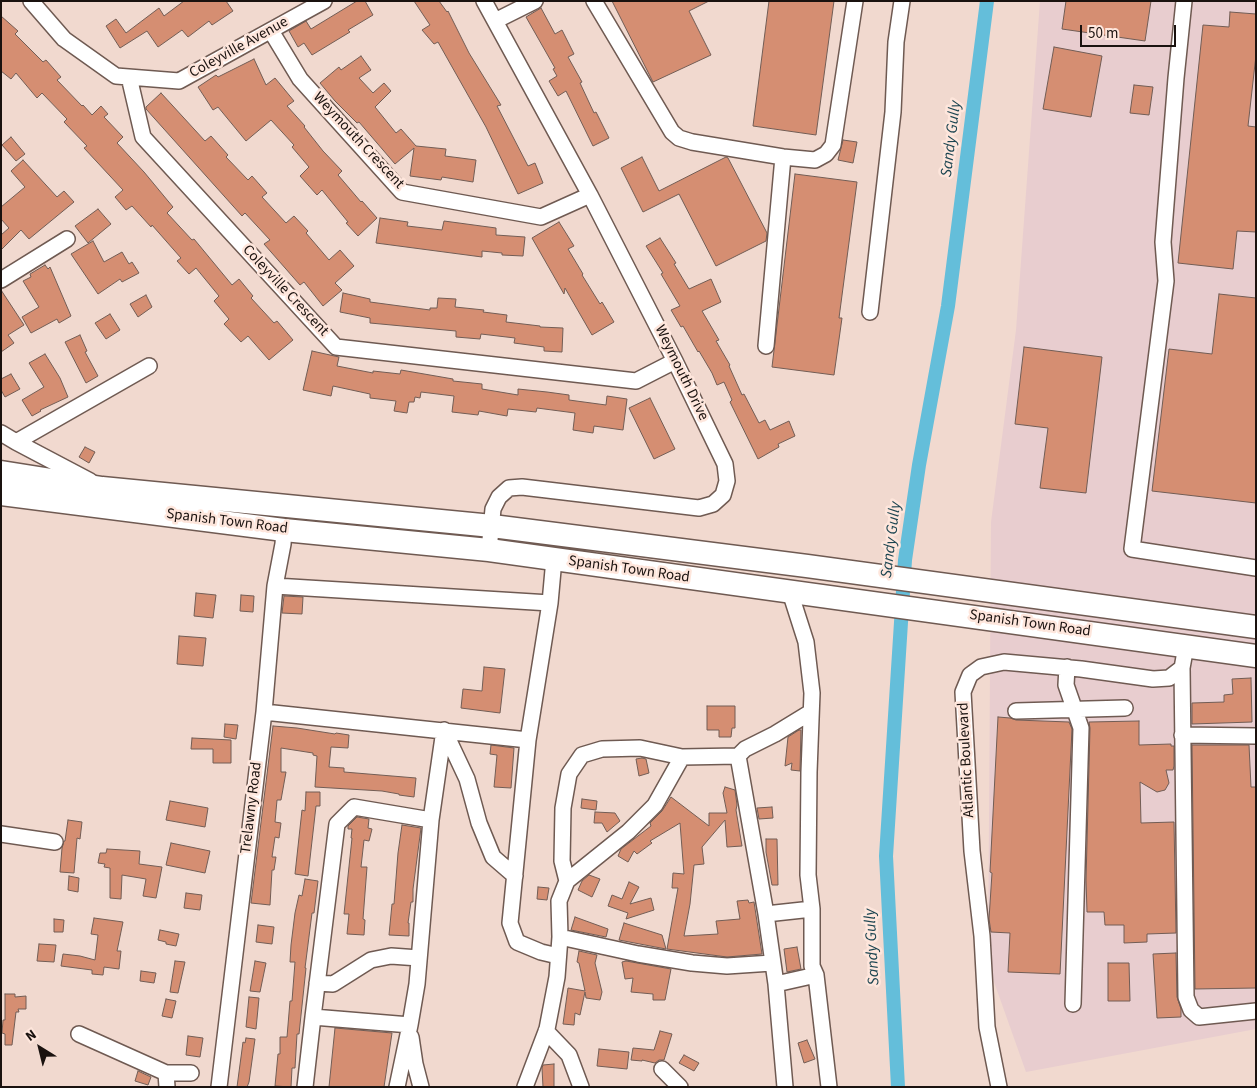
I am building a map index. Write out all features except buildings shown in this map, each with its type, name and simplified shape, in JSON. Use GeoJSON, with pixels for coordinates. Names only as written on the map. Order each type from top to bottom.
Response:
{"type":"FeatureCollection","features":[{"type":"Feature","properties":{"kind":"highway","name":"Spanish Town Road"},"geometry":{"type":"LineString","coordinates":[[1,472],[102,488],[492,526],[807,566],[1256,627]]}},
{"type":"Feature","properties":{"kind":"highway","name":"Spanish Town Road"},"geometry":{"type":"LineString","coordinates":[[1,494],[284,530],[488,550],[1256,656]]}},
{"type":"Feature","properties":{"kind":"street","name":"Coleyville Avenue"},"geometry":{"type":"LineString","coordinates":[[31,1],[64,39],[116,76],[179,81],[324,1]]}},
{"type":"Feature","properties":{"kind":"street","name":"Weymouth Drive"},"geometry":{"type":"LineString","coordinates":[[484,1],[590,195],[675,360],[725,464],[728,481],[723,495],[713,504],[699,508],[522,487],[509,488],[498,497],[493,509],[488,550]]}},
{"type":"Feature","properties":{"kind":"street"},"geometry":{"type":"LineString","coordinates":[[495,21],[535,1]]}},
{"type":"Feature","properties":{"kind":"street"},"geometry":{"type":"LineString","coordinates":[[594,1],[672,132],[680,138],[692,142],[815,160],[826,154],[833,145],[855,1]]}},
{"type":"Feature","properties":{"kind":"street"},"geometry":{"type":"LineString","coordinates":[[870,312],[894,112],[896,42],[902,1]]}},
{"type":"Feature","properties":{"kind":"street"},"geometry":{"type":"LineString","coordinates":[[1184,1],[1163,242],[1166,281],[1132,549],[1256,568]]}},
{"type":"Feature","properties":{"kind":"street","name":"Weymouth Crescent"},"geometry":{"type":"LineString","coordinates":[[271,31],[300,79],[402,192],[541,217],[590,195]]}},
{"type":"Feature","properties":{"kind":"street","name":"Coleyville Crescent"},"geometry":{"type":"LineString","coordinates":[[128,77],[144,137],[336,347],[636,381],[675,360]]}},
{"type":"Feature","properties":{"kind":"street"},"geometry":{"type":"LineString","coordinates":[[766,346],[784,156]]}},
{"type":"Feature","properties":{"kind":"street"},"geometry":{"type":"LineString","coordinates":[[1,280],[67,239]]}},
{"type":"Feature","properties":{"kind":"street"},"geometry":{"type":"LineString","coordinates":[[16,442],[149,366]]}},
{"type":"Feature","properties":{"kind":"street"},"geometry":{"type":"LineString","coordinates":[[1,433],[102,488]]}},
{"type":"Feature","properties":{"kind":"street","name":"Trelawny Road"},"geometry":{"type":"LineString","coordinates":[[219,1087],[264,712],[275,586],[284,530]]}},
{"type":"Feature","properties":{"kind":"street"},"geometry":{"type":"LineString","coordinates":[[554,559],[550,603],[528,740],[510,923],[517,942],[540,952],[558,956]]}},
{"type":"Feature","properties":{"kind":"street"},"geometry":{"type":"LineString","coordinates":[[275,586],[550,603]]}},
{"type":"Feature","properties":{"kind":"street"},"geometry":{"type":"LineString","coordinates":[[790,592],[806,642],[812,693],[808,875],[812,909],[812,966],[816,975],[829,1087]]}},
{"type":"Feature","properties":{"kind":"street"},"geometry":{"type":"LineString","coordinates":[[1186,646],[1182,668],[1186,997],[1191,1010],[1200,1017],[1256,1011]]}},
{"type":"Feature","properties":{"kind":"street","name":"Atlantic Boulevard"},"geometry":{"type":"LineString","coordinates":[[999,1087],[987,1027],[982,936],[972,851],[963,692],[970,675],[982,666],[1004,662],[1121,674],[1153,680],[1169,678],[1182,668]]}},
{"type":"Feature","properties":{"kind":"street"},"geometry":{"type":"LineString","coordinates":[[1067,668],[1066,685],[1081,728],[1072,1004]]}},
{"type":"Feature","properties":{"kind":"street"},"geometry":{"type":"LineString","coordinates":[[1016,711],[1125,708]]}},
{"type":"Feature","properties":{"kind":"street"},"geometry":{"type":"LineString","coordinates":[[264,712],[528,740]]}},
{"type":"Feature","properties":{"kind":"street"},"geometry":{"type":"LineString","coordinates":[[567,881],[562,861],[564,808],[569,774],[582,755],[602,749],[640,748],[682,757],[738,756],[746,749],[812,712]]}},
{"type":"Feature","properties":{"kind":"street"},"geometry":{"type":"LineString","coordinates":[[397,1087],[417,984],[432,820],[444,730]]}},
{"type":"Feature","properties":{"kind":"street"},"geometry":{"type":"LineString","coordinates":[[444,730],[467,780],[493,857],[515,876]]}},
{"type":"Feature","properties":{"kind":"street"},"geometry":{"type":"LineString","coordinates":[[1182,735],[1256,736]]}},
{"type":"Feature","properties":{"kind":"street"},"geometry":{"type":"LineString","coordinates":[[738,756],[766,914],[776,984],[785,1087]]}},
{"type":"Feature","properties":{"kind":"street"},"geometry":{"type":"LineString","coordinates":[[524,1087],[546,1031],[557,977],[560,936],[559,901],[567,881],[628,832],[655,805],[682,757]]}},
{"type":"Feature","properties":{"kind":"street"},"geometry":{"type":"LineString","coordinates":[[304,1087],[337,824],[354,807],[432,820]]}},
{"type":"Feature","properties":{"kind":"street"},"geometry":{"type":"LineString","coordinates":[[1,834],[55,842]]}},
{"type":"Feature","properties":{"kind":"street"},"geometry":{"type":"LineString","coordinates":[[766,914],[812,909]]}},
{"type":"Feature","properties":{"kind":"street"},"geometry":{"type":"LineString","coordinates":[[560,936],[638,954],[692,963],[727,966],[772,963]]}},
{"type":"Feature","properties":{"kind":"street"},"geometry":{"type":"LineString","coordinates":[[317,983],[333,984],[371,960],[391,956],[420,958]]}},
{"type":"Feature","properties":{"kind":"street"},"geometry":{"type":"LineString","coordinates":[[776,984],[816,975]]}},
{"type":"Feature","properties":{"kind":"street"},"geometry":{"type":"LineString","coordinates":[[313,1017],[410,1025]]}},
{"type":"Feature","properties":{"kind":"street"},"geometry":{"type":"LineString","coordinates":[[410,1025],[415,1064],[422,1087]]}},
{"type":"Feature","properties":{"kind":"street"},"geometry":{"type":"LineString","coordinates":[[546,1031],[569,1055],[581,1087]]}},
{"type":"Feature","properties":{"kind":"street"},"geometry":{"type":"LineString","coordinates":[[79,1034],[167,1080],[191,1073]]}},
{"type":"Feature","properties":{"kind":"street"},"geometry":{"type":"LineString","coordinates":[[662,1069],[680,1087]]}},
{"type":"Feature","properties":{"kind":"shaded area"},"geometry":{"type":"Polygon","coordinates":[[[1040,1],[1256,1],[1256,1029],[1026,1072],[988,965],[991,522],[1016,330],[1040,1]]]}},
{"type":"Feature","properties":{"kind":"waterway","name":"Sandy Gully"},"geometry":{"type":"LineString","coordinates":[[898,1087],[886,856],[905,560],[919,465],[948,306],[987,1]]}}]}
